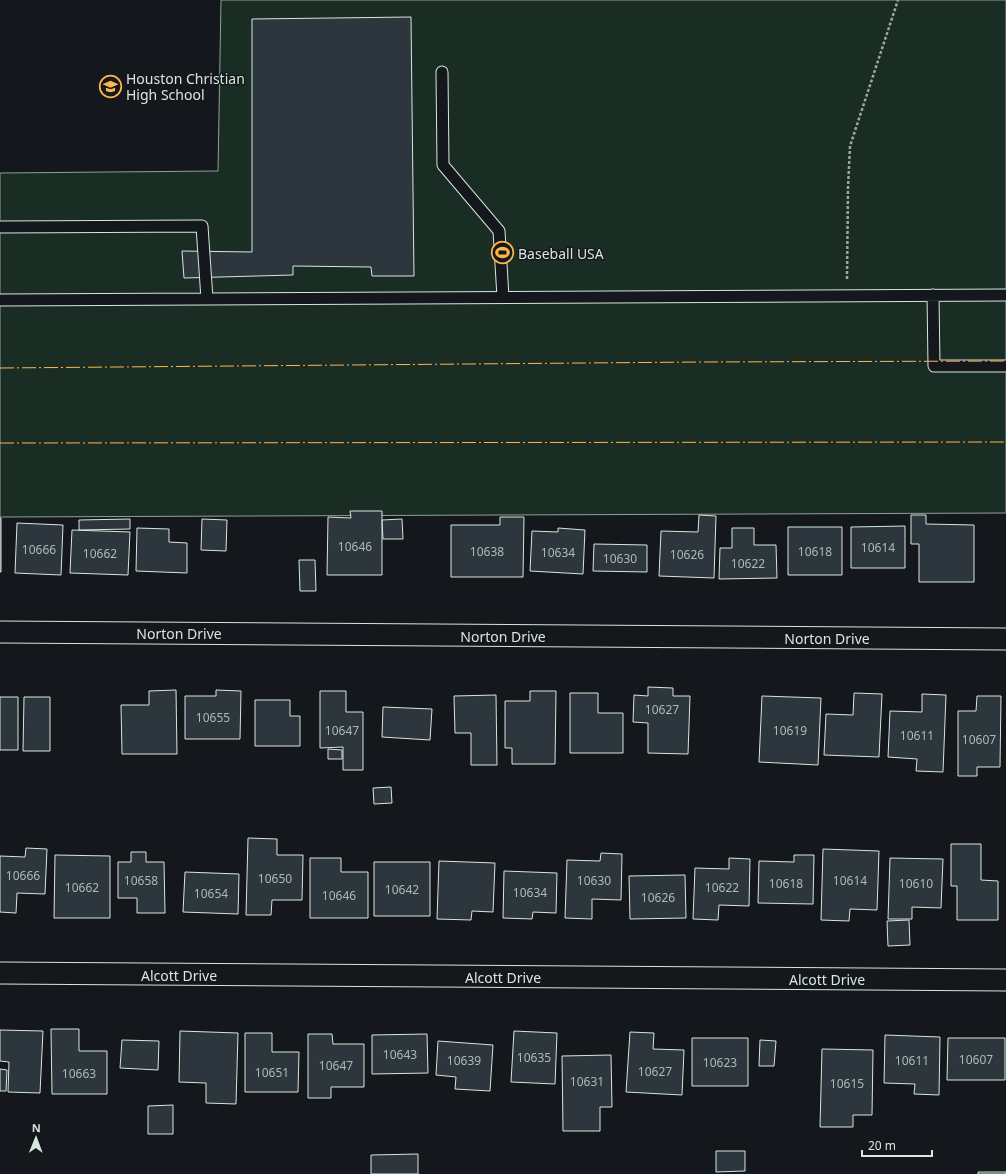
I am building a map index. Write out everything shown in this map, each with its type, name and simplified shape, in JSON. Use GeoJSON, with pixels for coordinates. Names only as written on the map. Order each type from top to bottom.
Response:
{"type":"FeatureCollection","features":[{"type":"Feature","properties":{"kind":"street","name":"Norton Drive"},"geometry":{"type":"LineString","coordinates":[[0,632],[1006,639]]}},
{"type":"Feature","properties":{"kind":"street","name":"Alcott Drive"},"geometry":{"type":"LineString","coordinates":[[0,973],[1006,980]]}},
{"type":"Feature","properties":{"kind":"lane"},"geometry":{"type":"LineString","coordinates":[[442,72],[443,165],[499,231],[503,297]]}},
{"type":"Feature","properties":{"kind":"lane"},"geometry":{"type":"LineString","coordinates":[[0,227],[202,226],[206,299]]}},
{"type":"Feature","properties":{"kind":"lane"},"geometry":{"type":"LineString","coordinates":[[933,295],[934,366],[1006,366]]}},
{"type":"Feature","properties":{"kind":"lane"},"geometry":{"type":"LineString","coordinates":[[0,300],[1006,295]]}},
{"type":"Feature","properties":{"kind":"path"},"geometry":{"type":"LineString","coordinates":[[847,296],[850,146],[898,0]]}},
{"type":"Feature","properties":{"kind":"green space","name":"Baseball USA"},"geometry":{"type":"Polygon","coordinates":[[[221,0],[1006,0],[1006,513],[0,517],[0,173],[218,171],[221,0]]]}},
{"type":"Feature","properties":{"kind":"building"},"geometry":{"type":"Polygon","coordinates":[[[411,17],[414,276],[372,276],[371,267],[293,266],[293,275],[184,278],[182,251],[252,252],[252,19],[411,17]]]}},
{"type":"Feature","properties":{"kind":"building"},"geometry":{"type":"Polygon","coordinates":[[[350,511],[382,511],[382,575],[327,575],[328,517],[351,518],[350,511]]]}},
{"type":"Feature","properties":{"kind":"building"},"geometry":{"type":"Polygon","coordinates":[[[699,515],[716,516],[714,578],[659,576],[661,531],[698,532],[699,515]]]}},
{"type":"Feature","properties":{"kind":"building"},"geometry":{"type":"Polygon","coordinates":[[[911,515],[926,515],[926,524],[974,525],[974,582],[919,582],[919,544],[911,544],[911,515]]]}},
{"type":"Feature","properties":{"kind":"building"},"geometry":{"type":"Polygon","coordinates":[[[500,517],[524,517],[523,577],[451,577],[451,525],[500,525],[500,517]]]}},
{"type":"Feature","properties":{"kind":"building"},"geometry":{"type":"Polygon","coordinates":[[[1,518],[1,572],[0,572],[1,518]]]}},
{"type":"Feature","properties":{"kind":"building"},"geometry":{"type":"Polygon","coordinates":[[[130,519],[130,529],[79,530],[79,520],[130,519]]]}},
{"type":"Feature","properties":{"kind":"building"},"geometry":{"type":"Polygon","coordinates":[[[202,519],[227,520],[226,551],[201,550],[202,519]]]}},
{"type":"Feature","properties":{"kind":"building"},"geometry":{"type":"Polygon","coordinates":[[[402,519],[403,539],[383,539],[382,520],[402,519]]]}},
{"type":"Feature","properties":{"kind":"building"},"geometry":{"type":"Polygon","coordinates":[[[17,523],[63,525],[61,575],[15,573],[17,523]]]}},
{"type":"Feature","properties":{"kind":"building"},"geometry":{"type":"Polygon","coordinates":[[[905,526],[905,568],[851,568],[851,527],[905,526]]]}},
{"type":"Feature","properties":{"kind":"building"},"geometry":{"type":"Polygon","coordinates":[[[788,527],[842,527],[842,575],[788,575],[788,527]]]}},
{"type":"Feature","properties":{"kind":"building"},"geometry":{"type":"Polygon","coordinates":[[[137,528],[169,529],[169,542],[187,543],[187,573],[136,571],[137,528]]]}},
{"type":"Feature","properties":{"kind":"building"},"geometry":{"type":"Polygon","coordinates":[[[558,528],[585,530],[583,574],[530,571],[532,531],[558,532],[558,528]]]}},
{"type":"Feature","properties":{"kind":"building"},"geometry":{"type":"Polygon","coordinates":[[[732,528],[754,528],[754,545],[776,545],[777,578],[719,579],[720,548],[732,548],[732,528]]]}},
{"type":"Feature","properties":{"kind":"building"},"geometry":{"type":"Polygon","coordinates":[[[72,530],[130,532],[128,575],[70,573],[72,530]]]}},
{"type":"Feature","properties":{"kind":"building"},"geometry":{"type":"Polygon","coordinates":[[[594,544],[647,545],[647,572],[593,571],[594,544]]]}},
{"type":"Feature","properties":{"kind":"building"},"geometry":{"type":"Polygon","coordinates":[[[299,560],[315,560],[316,591],[300,591],[299,560]]]}},
{"type":"Feature","properties":{"kind":"building"},"geometry":{"type":"Polygon","coordinates":[[[648,687],[673,688],[673,696],[690,696],[688,754],[648,753],[648,723],[633,722],[634,695],[648,696],[648,687]]]}},
{"type":"Feature","properties":{"kind":"building"},"geometry":{"type":"Polygon","coordinates":[[[176,690],[177,754],[122,754],[121,705],[149,705],[149,691],[176,690]]]}},
{"type":"Feature","properties":{"kind":"building"},"geometry":{"type":"Polygon","coordinates":[[[216,690],[241,691],[240,739],[185,739],[185,696],[216,696],[216,690]]]}},
{"type":"Feature","properties":{"kind":"building"},"geometry":{"type":"Polygon","coordinates":[[[320,691],[346,691],[346,712],[363,712],[363,770],[343,770],[343,747],[320,748],[320,691]]]}},
{"type":"Feature","properties":{"kind":"building"},"geometry":{"type":"Polygon","coordinates":[[[530,691],[556,691],[555,764],[512,764],[512,748],[505,748],[505,701],[530,701],[530,691]]]}},
{"type":"Feature","properties":{"kind":"building"},"geometry":{"type":"Polygon","coordinates":[[[570,693],[598,693],[598,713],[623,713],[623,753],[570,753],[570,693]]]}},
{"type":"Feature","properties":{"kind":"building"},"geometry":{"type":"Polygon","coordinates":[[[854,693],[882,694],[879,757],[824,755],[826,714],[853,715],[854,693]]]}},
{"type":"Feature","properties":{"kind":"building"},"geometry":{"type":"Polygon","coordinates":[[[922,694],[946,695],[943,772],[916,771],[917,759],[888,757],[890,711],[922,712],[922,694]]]}},
{"type":"Feature","properties":{"kind":"building"},"geometry":{"type":"Polygon","coordinates":[[[496,695],[497,765],[471,765],[471,733],[455,733],[454,696],[496,695]]]}},
{"type":"Feature","properties":{"kind":"building"},"geometry":{"type":"Polygon","coordinates":[[[762,696],[821,698],[818,765],[759,762],[762,696]]]}},
{"type":"Feature","properties":{"kind":"building"},"geometry":{"type":"Polygon","coordinates":[[[977,696],[1001,696],[1000,767],[977,767],[977,776],[958,776],[958,711],[976,711],[977,696]]]}},
{"type":"Feature","properties":{"kind":"building"},"geometry":{"type":"Polygon","coordinates":[[[0,697],[18,697],[18,750],[0,750],[0,697]]]}},
{"type":"Feature","properties":{"kind":"building"},"geometry":{"type":"Polygon","coordinates":[[[24,697],[50,697],[50,751],[23,751],[24,697]]]}},
{"type":"Feature","properties":{"kind":"building"},"geometry":{"type":"Polygon","coordinates":[[[255,700],[290,700],[290,716],[300,716],[300,746],[255,746],[255,700]]]}},
{"type":"Feature","properties":{"kind":"building"},"geometry":{"type":"Polygon","coordinates":[[[383,707],[432,709],[430,740],[382,737],[383,707]]]}},
{"type":"Feature","properties":{"kind":"building"},"geometry":{"type":"Polygon","coordinates":[[[328,749],[342,750],[342,759],[328,759],[328,749]]]}},
{"type":"Feature","properties":{"kind":"building"},"geometry":{"type":"Polygon","coordinates":[[[391,787],[392,803],[374,804],[373,788],[391,787]]]}},
{"type":"Feature","properties":{"kind":"building"},"geometry":{"type":"Polygon","coordinates":[[[248,838],[277,839],[277,855],[303,855],[302,900],[272,900],[271,915],[246,915],[248,838]]]}},
{"type":"Feature","properties":{"kind":"building"},"geometry":{"type":"Polygon","coordinates":[[[951,844],[981,844],[981,880],[998,881],[998,920],[957,920],[957,886],[951,886],[951,844]]]}},
{"type":"Feature","properties":{"kind":"building"},"geometry":{"type":"Polygon","coordinates":[[[26,848],[47,849],[45,894],[17,893],[16,913],[0,912],[0,856],[25,857],[26,848]]]}},
{"type":"Feature","properties":{"kind":"building"},"geometry":{"type":"Polygon","coordinates":[[[823,849],[879,851],[877,910],[850,909],[849,921],[821,920],[823,849]]]}},
{"type":"Feature","properties":{"kind":"building"},"geometry":{"type":"Polygon","coordinates":[[[131,852],[146,852],[146,862],[164,862],[165,913],[137,913],[137,898],[118,898],[118,862],[131,862],[131,852]]]}},
{"type":"Feature","properties":{"kind":"building"},"geometry":{"type":"Polygon","coordinates":[[[601,853],[622,854],[621,900],[592,899],[592,919],[565,918],[567,860],[600,861],[601,853]]]}},
{"type":"Feature","properties":{"kind":"building"},"geometry":{"type":"Polygon","coordinates":[[[55,855],[110,856],[110,918],[54,918],[55,855]]]}},
{"type":"Feature","properties":{"kind":"building"},"geometry":{"type":"Polygon","coordinates":[[[794,855],[814,855],[813,904],[758,903],[759,861],[794,862],[794,855]]]}},
{"type":"Feature","properties":{"kind":"building"},"geometry":{"type":"Polygon","coordinates":[[[310,858],[341,858],[341,872],[368,872],[368,918],[310,918],[310,858]]]}},
{"type":"Feature","properties":{"kind":"building"},"geometry":{"type":"Polygon","coordinates":[[[729,858],[750,859],[749,906],[719,905],[718,920],[693,919],[695,868],[729,869],[729,858]]]}},
{"type":"Feature","properties":{"kind":"building"},"geometry":{"type":"Polygon","coordinates":[[[890,858],[943,859],[941,908],[912,907],[912,919],[888,919],[890,858]]]}},
{"type":"Feature","properties":{"kind":"building"},"geometry":{"type":"Polygon","coordinates":[[[439,861],[495,863],[493,912],[472,911],[471,920],[437,919],[439,861]]]}},
{"type":"Feature","properties":{"kind":"building"},"geometry":{"type":"Polygon","coordinates":[[[374,862],[430,862],[430,916],[374,916],[374,862]]]}},
{"type":"Feature","properties":{"kind":"building"},"geometry":{"type":"Polygon","coordinates":[[[504,871],[557,873],[556,913],[533,912],[532,919],[503,918],[504,871]]]}},
{"type":"Feature","properties":{"kind":"building"},"geometry":{"type":"Polygon","coordinates":[[[185,872],[239,874],[238,914],[183,912],[185,872]]]}},
{"type":"Feature","properties":{"kind":"building"},"geometry":{"type":"Polygon","coordinates":[[[685,875],[686,918],[630,919],[629,876],[685,875]]]}},
{"type":"Feature","properties":{"kind":"building"},"geometry":{"type":"Polygon","coordinates":[[[909,920],[910,945],[888,946],[887,921],[909,920]]]}},
{"type":"Feature","properties":{"kind":"building"},"geometry":{"type":"Polygon","coordinates":[[[51,1029],[79,1029],[79,1051],[107,1051],[107,1094],[52,1094],[51,1029]]]}},
{"type":"Feature","properties":{"kind":"building"},"geometry":{"type":"Polygon","coordinates":[[[0,1030],[43,1031],[40,1093],[8,1092],[9,1062],[0,1061],[0,1030]]]}},
{"type":"Feature","properties":{"kind":"building"},"geometry":{"type":"Polygon","coordinates":[[[180,1031],[238,1033],[236,1104],[206,1103],[206,1083],[179,1082],[180,1031]]]}},
{"type":"Feature","properties":{"kind":"building"},"geometry":{"type":"Polygon","coordinates":[[[514,1031],[557,1033],[555,1084],[511,1082],[514,1031]]]}},
{"type":"Feature","properties":{"kind":"building"},"geometry":{"type":"Polygon","coordinates":[[[630,1032],[654,1033],[653,1049],[684,1050],[682,1095],[626,1092],[630,1032]]]}},
{"type":"Feature","properties":{"kind":"building"},"geometry":{"type":"Polygon","coordinates":[[[245,1033],[272,1033],[272,1052],[299,1052],[298,1092],[245,1092],[245,1033]]]}},
{"type":"Feature","properties":{"kind":"building"},"geometry":{"type":"Polygon","coordinates":[[[308,1034],[332,1034],[333,1044],[364,1044],[364,1087],[331,1087],[331,1098],[308,1098],[308,1034]]]}},
{"type":"Feature","properties":{"kind":"building"},"geometry":{"type":"Polygon","coordinates":[[[427,1034],[428,1073],[372,1074],[372,1035],[427,1034]]]}},
{"type":"Feature","properties":{"kind":"building"},"geometry":{"type":"Polygon","coordinates":[[[885,1035],[940,1037],[939,1095],[914,1094],[915,1084],[884,1083],[885,1035]]]}},
{"type":"Feature","properties":{"kind":"building"},"geometry":{"type":"Polygon","coordinates":[[[692,1038],[748,1038],[748,1086],[692,1086],[692,1038]]]}},
{"type":"Feature","properties":{"kind":"building"},"geometry":{"type":"Polygon","coordinates":[[[948,1038],[1005,1038],[1005,1080],[947,1080],[948,1038]]]}},
{"type":"Feature","properties":{"kind":"building"},"geometry":{"type":"Polygon","coordinates":[[[122,1040],[159,1041],[158,1070],[120,1068],[122,1040]]]}},
{"type":"Feature","properties":{"kind":"building"},"geometry":{"type":"Polygon","coordinates":[[[760,1040],[776,1041],[774,1066],[759,1066],[760,1040]]]}},
{"type":"Feature","properties":{"kind":"building"},"geometry":{"type":"Polygon","coordinates":[[[438,1041],[493,1045],[490,1091],[455,1089],[456,1077],[436,1075],[438,1041]]]}},
{"type":"Feature","properties":{"kind":"building"},"geometry":{"type":"Polygon","coordinates":[[[822,1049],[873,1050],[872,1115],[853,1115],[853,1127],[820,1127],[822,1049]]]}},
{"type":"Feature","properties":{"kind":"building"},"geometry":{"type":"Polygon","coordinates":[[[611,1055],[612,1107],[600,1107],[600,1131],[563,1131],[562,1056],[611,1055]]]}},
{"type":"Feature","properties":{"kind":"building"},"geometry":{"type":"Polygon","coordinates":[[[0,1069],[7,1070],[6,1091],[0,1091],[0,1069]]]}},
{"type":"Feature","properties":{"kind":"building"},"geometry":{"type":"Polygon","coordinates":[[[173,1105],[173,1134],[148,1134],[148,1106],[173,1105]]]}},
{"type":"Feature","properties":{"kind":"building"},"geometry":{"type":"Polygon","coordinates":[[[716,1151],[745,1151],[745,1171],[716,1172],[716,1151]]]}},
{"type":"Feature","properties":{"kind":"building"},"geometry":{"type":"Polygon","coordinates":[[[418,1154],[418,1174],[371,1174],[371,1155],[418,1154]]]}},
{"type":"Feature","properties":{"kind":"building"},"geometry":{"type":"Polygon","coordinates":[[[978,1172],[1006,1172],[1006,1174],[978,1174],[978,1172]]]}},
{"type":"Feature","properties":{"kind":"power"},"geometry":{"type":"LineString","coordinates":[[0,368],[1006,361]]}},
{"type":"Feature","properties":{"kind":"power"},"geometry":{"type":"LineString","coordinates":[[0,443],[1006,442]]}},
{"type":"Feature","properties":{"kind":"place","name":"Houston Christian High School"},"geometry":{"type":"Point","coordinates":[110,86]}},
{"type":"Feature","properties":{"kind":"place","name":"Baseball USA"},"geometry":{"type":"Point","coordinates":[503,253]}}]}
